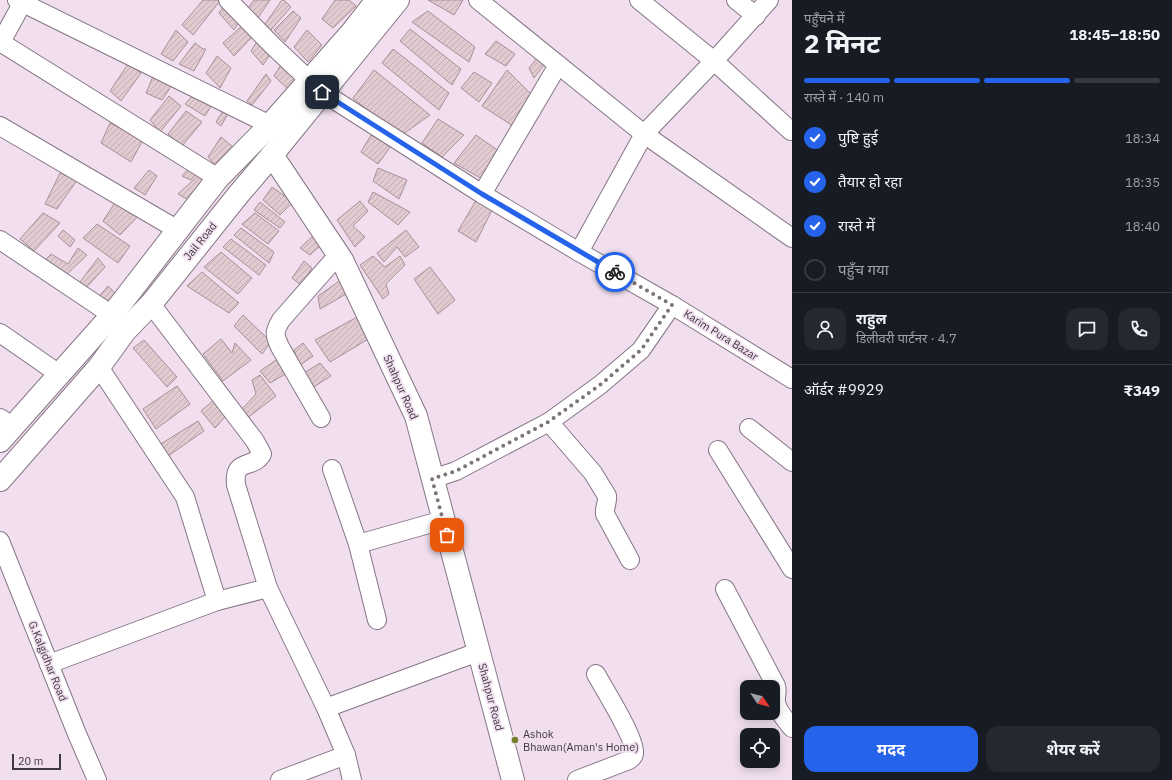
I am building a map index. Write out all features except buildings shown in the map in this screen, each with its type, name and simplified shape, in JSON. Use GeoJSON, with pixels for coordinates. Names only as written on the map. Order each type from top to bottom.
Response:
{"type":"FeatureCollection","features":[{"type":"Feature","properties":{"kind":"street","name":"Karim Pura Bazar"},"geometry":{"type":"LineString","coordinates":[[228,0],[273,46],[316,86],[482,194],[672,305],[792,379]]}},
{"type":"Feature","properties":{"kind":"street","name":"Jail Road"},"geometry":{"type":"LineString","coordinates":[[0,480],[99,367],[125,331],[151,304],[272,155],[352,32],[377,0]]}},
{"type":"Feature","properties":{"kind":"street","name":"Jail Road"},"geometry":{"type":"LineString","coordinates":[[4,429],[59,374],[112,315],[218,178],[270,125],[316,86],[398,0]]}},
{"type":"Feature","properties":{"kind":"street"},"geometry":{"type":"LineString","coordinates":[[478,0],[644,134],[792,238]]}},
{"type":"Feature","properties":{"kind":"street"},"geometry":{"type":"LineString","coordinates":[[639,0],[714,61],[792,131]]}},
{"type":"Feature","properties":{"kind":"street"},"geometry":{"type":"LineString","coordinates":[[736,0],[756,16]]}},
{"type":"Feature","properties":{"kind":"street"},"geometry":{"type":"LineString","coordinates":[[579,252],[644,134],[756,16],[769,0]]}},
{"type":"Feature","properties":{"kind":"street"},"geometry":{"type":"LineString","coordinates":[[218,178],[0,43],[21,1],[270,125]]}},
{"type":"Feature","properties":{"kind":"street"},"geometry":{"type":"LineString","coordinates":[[482,194],[558,65]]}},
{"type":"Feature","properties":{"kind":"street"},"geometry":{"type":"LineString","coordinates":[[0,126],[178,230]]}},
{"type":"Feature","properties":{"kind":"street","name":"Shahpur Road"},"geometry":{"type":"LineString","coordinates":[[272,155],[338,255],[416,416],[478,652],[514,780]]}},
{"type":"Feature","properties":{"kind":"street"},"geometry":{"type":"LineString","coordinates":[[0,240],[112,315]]}},
{"type":"Feature","properties":{"kind":"street"},"geometry":{"type":"LineString","coordinates":[[321,418],[275,337],[276,330],[281,320],[338,255]]}},
{"type":"Feature","properties":{"kind":"street"},"geometry":{"type":"LineString","coordinates":[[151,304],[261,451],[262,455],[258,459],[240,467],[235,474],[236,485],[268,588],[326,708],[346,755],[352,780]]}},
{"type":"Feature","properties":{"kind":"street"},"geometry":{"type":"LineString","coordinates":[[432,479],[456,471],[548,422],[600,385],[641,350],[672,305]]}},
{"type":"Feature","properties":{"kind":"street"},"geometry":{"type":"LineString","coordinates":[[0,333],[59,374]]}},
{"type":"Feature","properties":{"kind":"street"},"geometry":{"type":"LineString","coordinates":[[99,367],[185,497],[217,601]]}},
{"type":"Feature","properties":{"kind":"street"},"geometry":{"type":"LineString","coordinates":[[548,422],[593,473],[607,498],[604,510],[605,514],[630,560]]}},
{"type":"Feature","properties":{"kind":"street"},"geometry":{"type":"LineString","coordinates":[[749,428],[792,462]]}},
{"type":"Feature","properties":{"kind":"street"},"geometry":{"type":"LineString","coordinates":[[718,450],[788,572]]}},
{"type":"Feature","properties":{"kind":"street"},"geometry":{"type":"LineString","coordinates":[[332,469],[358,544],[377,620]]}},
{"type":"Feature","properties":{"kind":"street"},"geometry":{"type":"LineString","coordinates":[[358,544],[443,520]]}},
{"type":"Feature","properties":{"kind":"street","name":"G.Kalgidhar Road"},"geometry":{"type":"LineString","coordinates":[[0,541],[77,734],[97,780]]}},
{"type":"Feature","properties":{"kind":"street"},"geometry":{"type":"LineString","coordinates":[[49,664],[217,601],[268,588]]}},
{"type":"Feature","properties":{"kind":"street"},"geometry":{"type":"LineString","coordinates":[[725,589],[776,686],[778,692],[776,704],[792,728]]}},
{"type":"Feature","properties":{"kind":"street"},"geometry":{"type":"LineString","coordinates":[[326,708],[478,652]]}},
{"type":"Feature","properties":{"kind":"street"},"geometry":{"type":"LineString","coordinates":[[577,780],[629,760],[634,756],[631,737],[596,674]]}},
{"type":"Feature","properties":{"kind":"street"},"geometry":{"type":"LineString","coordinates":[[280,780],[346,755]]}},
{"type":"Feature","properties":{"kind":"way so far"},"geometry":{"type":"LineString","coordinates":[[447,535],[432,479],[456,471],[548,422],[600,385],[641,350],[672,305],[615,272]]}},
{"type":"Feature","properties":{"kind":"place","name":"Ashok Bhawan(Aman's Home)"},"geometry":{"type":"Point","coordinates":[515,740]}},
{"type":"Feature","properties":{"kind":"route"},"geometry":{"type":"LineString","coordinates":[[322,92],[482,194],[615,272]]}}]}
